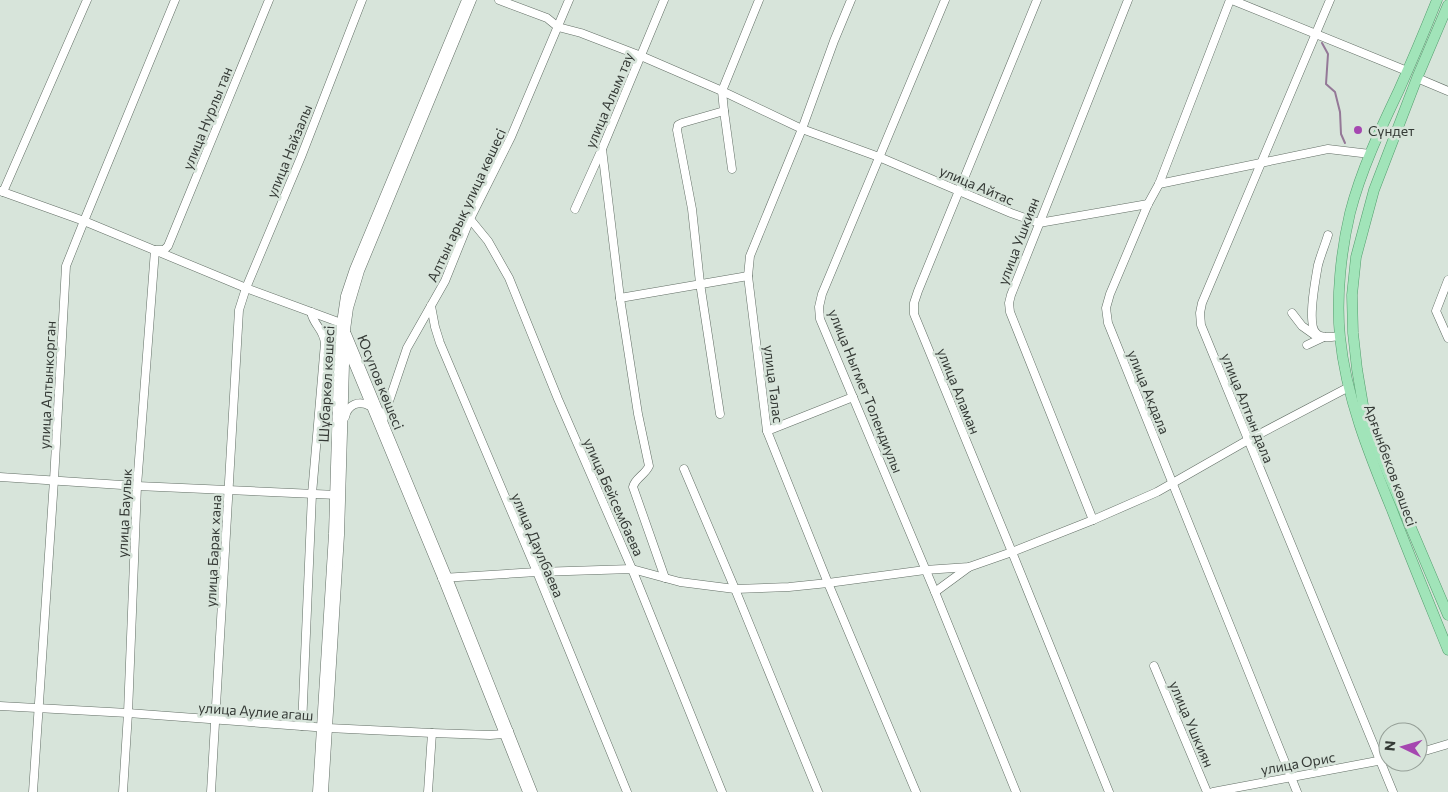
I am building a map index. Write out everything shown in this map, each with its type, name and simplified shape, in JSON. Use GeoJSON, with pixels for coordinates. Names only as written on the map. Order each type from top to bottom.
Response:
{"type":"FeatureCollection","features":[{"type":"Feature","properties":{"kind":"main road","name":"Арғынбеков көшесі"},"geometry":{"type":"LineString","coordinates":[[1437,0],[1408,71],[1370,154],[1350,213],[1341,258],[1339,297],[1340,336],[1349,387],[1448,650]]}},
{"type":"Feature","properties":{"kind":"main road","name":"Арғынбеков көшесі"},"geometry":{"type":"LineString","coordinates":[[1448,5],[1417,78],[1374,190],[1356,257],[1352,295],[1353,333],[1367,432],[1379,452],[1448,615]]}},
{"type":"Feature","properties":{"kind":"main road"},"geometry":{"type":"LineString","coordinates":[[1426,28],[1436,32]]}},
{"type":"Feature","properties":{"kind":"street"},"geometry":{"type":"LineString","coordinates":[[87,0],[1,191],[84,221],[344,327]]}},
{"type":"Feature","properties":{"kind":"street","name":"улица Алтынкорган"},"geometry":{"type":"LineString","coordinates":[[33,792],[66,266],[175,0]]}},
{"type":"Feature","properties":{"kind":"street","name":"улица Нурлы тан"},"geometry":{"type":"LineString","coordinates":[[155,250],[164,250],[168,246],[269,0]]}},
{"type":"Feature","properties":{"kind":"street","name":"улица Найзалы"},"geometry":{"type":"LineString","coordinates":[[239,310],[246,288],[302,157],[362,0]]}},
{"type":"Feature","properties":{"kind":"street","name":"Шұбаркөл көшесі"},"geometry":{"type":"LineString","coordinates":[[338,495],[343,424],[345,296],[354,269],[466,0]]}},
{"type":"Feature","properties":{"kind":"street","name":"Шұбаркөл көшесі"},"geometry":{"type":"LineString","coordinates":[[317,792],[340,535],[338,495],[338,367],[344,327],[360,271],[472,0]]}},
{"type":"Feature","properties":{"kind":"street","name":"улица Айтас"},"geometry":{"type":"LineString","coordinates":[[499,0],[547,18],[558,27],[581,33],[641,56],[722,91],[802,129],[879,157],[1039,223],[1148,204]]}},
{"type":"Feature","properties":{"kind":"street","name":"Алтын арық улица көшесі"},"geometry":{"type":"LineString","coordinates":[[383,419],[407,348],[445,281],[470,219],[511,137],[569,0]]}},
{"type":"Feature","properties":{"kind":"street","name":"улица Алым тау"},"geometry":{"type":"LineString","coordinates":[[575,209],[664,0]]}},
{"type":"Feature","properties":{"kind":"street"},"geometry":{"type":"LineString","coordinates":[[732,169],[722,91],[759,0]]}},
{"type":"Feature","properties":{"kind":"street","name":"улица Талас"},"geometry":{"type":"LineString","coordinates":[[851,0],[834,40],[802,129],[750,256],[748,276],[767,430],[828,584],[916,792]]}},
{"type":"Feature","properties":{"kind":"street","name":"улица Ныгмет Толендиулы"},"geometry":{"type":"LineString","coordinates":[[945,0],[822,294],[819,307],[820,319],[935,592],[1016,792]]}},
{"type":"Feature","properties":{"kind":"street","name":"улица Аламан"},"geometry":{"type":"LineString","coordinates":[[1037,0],[916,297],[914,314],[1109,792]]}},
{"type":"Feature","properties":{"kind":"street","name":"улица Ушкиян"},"geometry":{"type":"LineString","coordinates":[[1093,520],[1010,312],[1009,303],[1128,0]]}},
{"type":"Feature","properties":{"kind":"street"},"geometry":{"type":"LineString","coordinates":[[1231,0],[1408,71]]}},
{"type":"Feature","properties":{"kind":"street","name":"улица Акдала"},"geometry":{"type":"LineString","coordinates":[[1231,0],[1159,184],[1148,204],[1110,294],[1106,308],[1108,323],[1297,792]]}},
{"type":"Feature","properties":{"kind":"street","name":"улица Алтын дала"},"geometry":{"type":"LineString","coordinates":[[1330,0],[1200,313],[1201,325],[1248,440],[1378,746]]}},
{"type":"Feature","properties":{"kind":"street"},"geometry":{"type":"LineString","coordinates":[[1417,78],[1448,92]]}},
{"type":"Feature","properties":{"kind":"street"},"geometry":{"type":"LineString","coordinates":[[720,414],[700,283],[692,209],[677,130],[678,125],[682,123],[724,111]]}},
{"type":"Feature","properties":{"kind":"street"},"geometry":{"type":"LineString","coordinates":[[602,149],[620,298],[638,414],[649,466],[634,481],[633,487],[666,578]]}},
{"type":"Feature","properties":{"kind":"street"},"geometry":{"type":"LineString","coordinates":[[1159,184],[1328,149],[1370,154]]}},
{"type":"Feature","properties":{"kind":"street","name":"улица Бейсембаева"},"geometry":{"type":"LineString","coordinates":[[470,219],[488,240],[509,278],[558,399],[632,569],[722,792]]}},
{"type":"Feature","properties":{"kind":"street"},"geometry":{"type":"LineString","coordinates":[[1321,336],[1314,330],[1312,322],[1313,293],[1318,264],[1328,235]]}},
{"type":"Feature","properties":{"kind":"street","name":"улица Баулык"},"geometry":{"type":"LineString","coordinates":[[123,792],[137,486],[155,250]]}},
{"type":"Feature","properties":{"kind":"street"},"geometry":{"type":"LineString","coordinates":[[620,298],[748,276]]}},
{"type":"Feature","properties":{"kind":"street"},"geometry":{"type":"LineString","coordinates":[[1448,280],[1436,311],[1448,338]]}},
{"type":"Feature","properties":{"kind":"street","name":"улица Даулбаева"},"geometry":{"type":"LineString","coordinates":[[431,306],[440,343],[537,572],[627,792]]}},
{"type":"Feature","properties":{"kind":"street","name":"улица Барак хана"},"geometry":{"type":"LineString","coordinates":[[211,792],[239,310]]}},
{"type":"Feature","properties":{"kind":"street"},"geometry":{"type":"LineString","coordinates":[[302,726],[312,494],[325,343],[324,335],[311,312]]}},
{"type":"Feature","properties":{"kind":"street"},"geometry":{"type":"LineString","coordinates":[[1292,313],[1302,326],[1316,336],[1340,336]]}},
{"type":"Feature","properties":{"kind":"street","name":"Юсупов көшесі"},"geometry":{"type":"LineString","coordinates":[[344,327],[353,364],[445,578]]}},
{"type":"Feature","properties":{"kind":"street","name":"Юсупов көшесі"},"geometry":{"type":"LineString","coordinates":[[344,327],[383,419],[506,732],[527,792]]}},
{"type":"Feature","properties":{"kind":"street"},"geometry":{"type":"LineString","coordinates":[[1307,345],[1321,336]]}},
{"type":"Feature","properties":{"kind":"street"},"geometry":{"type":"LineString","coordinates":[[445,578],[537,572],[632,569],[680,582],[735,590],[828,584],[925,570],[969,567],[1093,520],[1172,484],[1248,440],[1349,387]]}},
{"type":"Feature","properties":{"kind":"street"},"geometry":{"type":"LineString","coordinates":[[767,430],[853,397]]}},
{"type":"Feature","properties":{"kind":"street"},"geometry":{"type":"LineString","coordinates":[[343,424],[346,412],[352,404],[362,403],[370,406]]}},
{"type":"Feature","properties":{"kind":"street"},"geometry":{"type":"LineString","coordinates":[[684,470],[818,792]]}},
{"type":"Feature","properties":{"kind":"street"},"geometry":{"type":"LineString","coordinates":[[0,477],[137,486],[338,495]]}},
{"type":"Feature","properties":{"kind":"street"},"geometry":{"type":"LineString","coordinates":[[935,592],[969,567]]}},
{"type":"Feature","properties":{"kind":"street","name":"улица Ушкиян"},"geometry":{"type":"LineString","coordinates":[[1154,666],[1207,792]]}},
{"type":"Feature","properties":{"kind":"street","name":"улица Аулие агаш"},"geometry":{"type":"LineString","coordinates":[[0,706],[324,728],[490,735],[506,732]]}},
{"type":"Feature","properties":{"kind":"street"},"geometry":{"type":"LineString","coordinates":[[324,728],[324,792]]}},
{"type":"Feature","properties":{"kind":"street","name":"Юсупов көшесі"},"geometry":{"type":"LineString","coordinates":[[506,732],[533,792]]}},
{"type":"Feature","properties":{"kind":"street"},"geometry":{"type":"LineString","coordinates":[[428,792],[432,733]]}},
{"type":"Feature","properties":{"kind":"street"},"geometry":{"type":"LineString","coordinates":[[1428,750],[1448,744]]}},
{"type":"Feature","properties":{"kind":"street","name":"улица Орис"},"geometry":{"type":"LineString","coordinates":[[1212,792],[1378,761]]}},
{"type":"Feature","properties":{"kind":"street","name":"улица Алтын дала"},"geometry":{"type":"LineString","coordinates":[[1387,772],[1393,792]]}},
{"type":"Feature","properties":{"kind":"waterway"},"geometry":{"type":"LineString","coordinates":[[1322,43],[1328,54],[1326,84],[1335,92],[1340,112],[1341,134],[1345,143]]}},
{"type":"Feature","properties":{"kind":"place","name":"Сүндет"},"geometry":{"type":"Point","coordinates":[1358,130]}}]}
